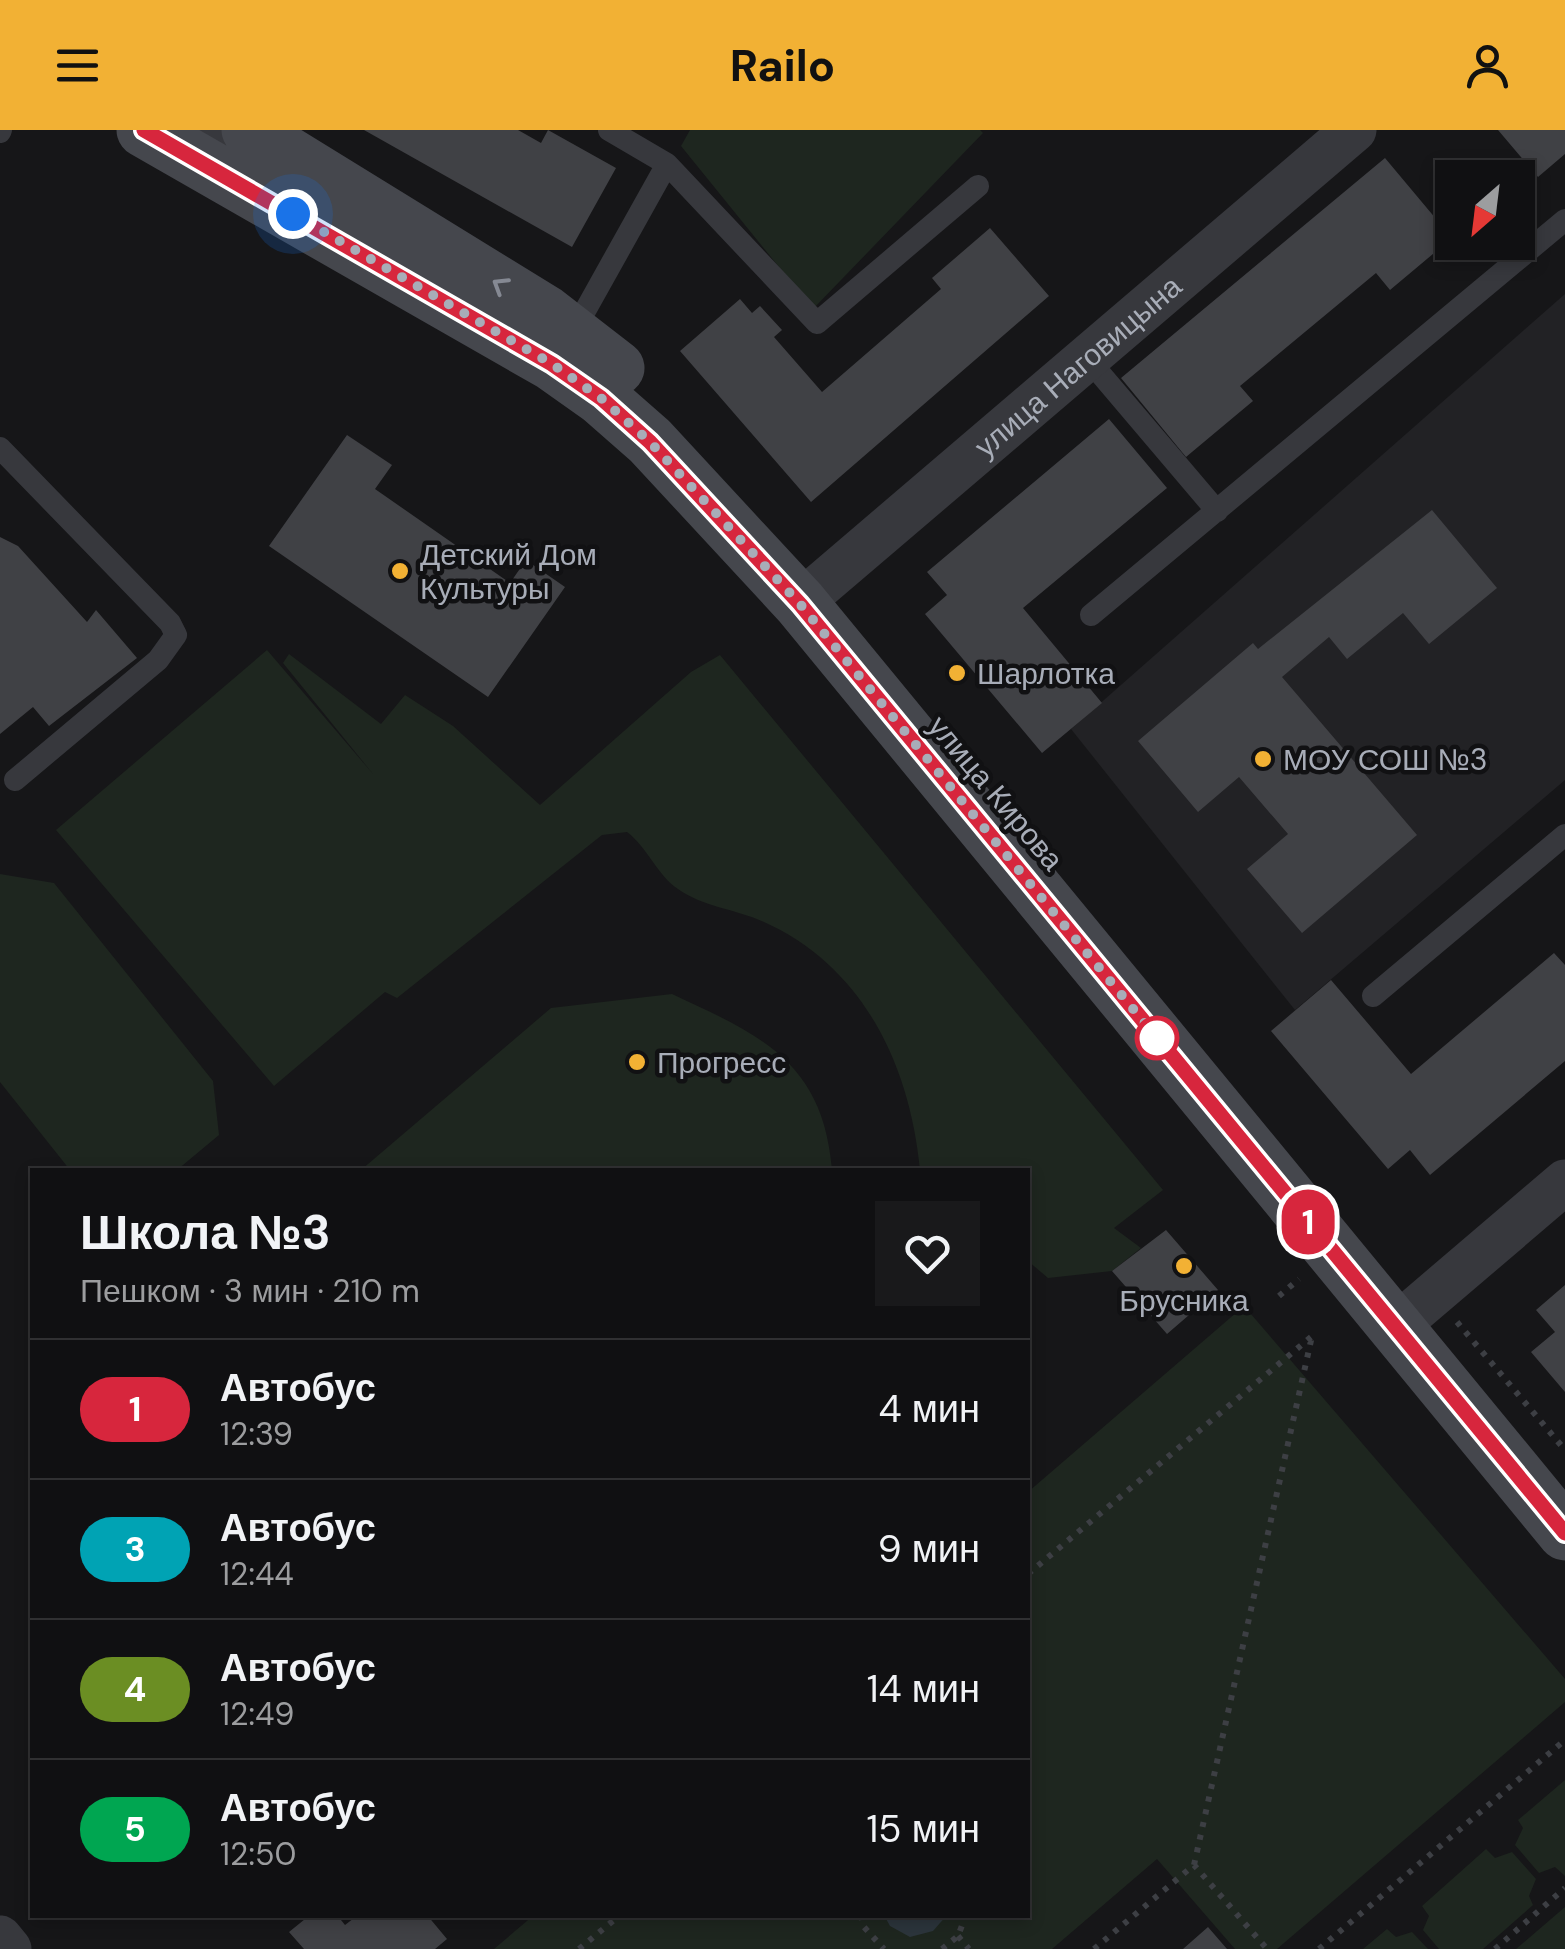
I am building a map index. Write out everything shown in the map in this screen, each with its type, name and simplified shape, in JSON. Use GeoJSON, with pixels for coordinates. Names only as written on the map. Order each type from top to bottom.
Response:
{"type":"FeatureCollection","features":[{"type":"Feature","properties":{"kind":"main road","name":"улица Кирова"},"geometry":{"type":"LineString","coordinates":[[144,130],[204,144],[562,349]]}},
{"type":"Feature","properties":{"kind":"main road","name":"улица Кирова"},"geometry":{"type":"LineString","coordinates":[[249,130],[562,349],[601,398],[809,596],[1416,1309],[1565,1475]]}},
{"type":"Feature","properties":{"kind":"main road","name":"улица Кирова"},"geometry":{"type":"LineString","coordinates":[[1416,1309],[1565,1533]]}},
{"type":"Feature","properties":{"kind":"street","name":"улица Наговицына"},"geometry":{"type":"LineString","coordinates":[[809,596],[1354,130]]}},
{"type":"Feature","properties":{"kind":"street"},"geometry":{"type":"LineString","coordinates":[[1416,1309],[1565,1182]]}},
{"type":"Feature","properties":{"kind":"street"},"geometry":{"type":"LineString","coordinates":[[0,1938],[9,1949]]}},
{"type":"Feature","properties":{"kind":"lane"},"geometry":{"type":"LineString","coordinates":[[609,130],[667,164],[817,323],[978,186]]}},
{"type":"Feature","properties":{"kind":"lane"},"geometry":{"type":"LineString","coordinates":[[562,349],[667,164]]}},
{"type":"Feature","properties":{"kind":"lane"},"geometry":{"type":"LineString","coordinates":[[1091,615],[1565,220]]}},
{"type":"Feature","properties":{"kind":"lane"},"geometry":{"type":"LineString","coordinates":[[1088,358],[1216,511]]}},
{"type":"Feature","properties":{"kind":"lane"},"geometry":{"type":"LineString","coordinates":[[0,448],[170,623],[176,635],[158,660],[16,780]]}},
{"type":"Feature","properties":{"kind":"lane"},"geometry":{"type":"LineString","coordinates":[[1373,996],[1565,836]]}},
{"type":"Feature","properties":{"kind":"path"},"geometry":{"type":"LineString","coordinates":[[1416,1309],[1565,1450]]}},
{"type":"Feature","properties":{"kind":"path"},"geometry":{"type":"LineString","coordinates":[[1030,1572],[1312,1336],[1194,1865],[1094,1949]]}},
{"type":"Feature","properties":{"kind":"path"},"geometry":{"type":"LineString","coordinates":[[1319,1949],[1565,1740]]}},
{"type":"Feature","properties":{"kind":"path"},"geometry":{"type":"LineString","coordinates":[[1194,1865],[1267,1949]]}},
{"type":"Feature","properties":{"kind":"path"},"geometry":{"type":"LineString","coordinates":[[1495,1949],[1565,1888]]}},
{"type":"Feature","properties":{"kind":"path"},"geometry":{"type":"LineString","coordinates":[[579,1949],[616,1918]]}},
{"type":"Feature","properties":{"kind":"path"},"geometry":{"type":"LineString","coordinates":[[862,1918],[863,1926],[884,1949]]}},
{"type":"Feature","properties":{"kind":"path"},"geometry":{"type":"LineString","coordinates":[[942,1949],[958,1936],[965,1918]]}},
{"type":"Feature","properties":{"kind":"path"},"geometry":{"type":"LineString","coordinates":[[958,1936],[969,1949]]}},
{"type":"Feature","properties":{"kind":"shaded area"},"geometry":{"type":"Polygon","coordinates":[[[690,130],[983,133],[813,309],[681,146],[690,130]]]}},
{"type":"Feature","properties":{"kind":"shaded area"},"geometry":{"type":"Polygon","coordinates":[[[1565,294],[1565,780],[1295,1010],[1071,729],[1565,294]]]}},
{"type":"Feature","properties":{"kind":"shaded area"},"geometry":{"type":"Polygon","coordinates":[[[267,650],[373,774],[283,663],[289,654],[381,724],[405,695],[453,726],[540,805],[691,672],[720,655],[1163,1190],[1114,1228],[1141,1248],[1112,1271],[1048,1278],[1030,1263],[1030,1168],[920,1168],[915,1131],[893,1058],[855,993],[799,941],[764,922],[698,900],[678,889],[627,832],[602,835],[397,998],[385,992],[274,1086],[56,830],[267,650]]]}},
{"type":"Feature","properties":{"kind":"shaded area"},"geometry":{"type":"Polygon","coordinates":[[[0,874],[54,883],[213,1081],[219,1135],[179,1168],[68,1168],[0,1082],[0,874]]]}},
{"type":"Feature","properties":{"kind":"shaded area","name":"Прогресс"},"geometry":{"type":"Polygon","coordinates":[[[672,994],[733,1023],[782,1056],[801,1077],[816,1102],[832,1168],[363,1168],[551,1008],[672,994]]]}},
{"type":"Feature","properties":{"kind":"shaded area"},"geometry":{"type":"Polygon","coordinates":[[[1244,1306],[1565,1679],[1565,1702],[1277,1949],[1235,1949],[1157,1859],[1052,1949],[494,1949],[530,1918],[1030,1918],[1030,1490],[1244,1306]]]}},
{"type":"Feature","properties":{"kind":"shaded area"},"geometry":{"type":"Polygon","coordinates":[[[1565,1780],[1565,1876],[1555,1867],[1539,1873],[1515,1845],[1523,1828],[1518,1820],[1565,1780]]]}},
{"type":"Feature","properties":{"kind":"shaded area"},"geometry":{"type":"Polygon","coordinates":[[[1486,1849],[1495,1858],[1512,1852],[1536,1879],[1529,1896],[1533,1905],[1483,1949],[1439,1949],[1423,1930],[1429,1916],[1422,1906],[1486,1849]]]}},
{"type":"Feature","properties":{"kind":"shaded area"},"geometry":{"type":"Polygon","coordinates":[[[1565,1907],[1565,1949],[1516,1949],[1565,1907]]]}},
{"type":"Feature","properties":{"kind":"shaded area"},"geometry":{"type":"Polygon","coordinates":[[[886,1918],[944,1918],[933,1931],[910,1937],[890,1926],[886,1918]]]}},
{"type":"Feature","properties":{"kind":"shaded area"},"geometry":{"type":"Polygon","coordinates":[[[1387,1929],[1396,1937],[1412,1932],[1428,1949],[1363,1949],[1387,1929]]]}},
{"type":"Feature","properties":{"kind":"building"},"geometry":{"type":"Polygon","coordinates":[[[364,130],[518,130],[541,143],[548,130],[616,168],[572,247],[364,130]]]}},
{"type":"Feature","properties":{"kind":"building"},"geometry":{"type":"Polygon","coordinates":[[[1498,130],[1565,130],[1565,154],[1538,177],[1535,160],[1524,160],[1498,130]]]}},
{"type":"Feature","properties":{"kind":"building"},"geometry":{"type":"Polygon","coordinates":[[[1385,158],[1435,218],[1435,252],[1390,290],[1376,273],[1240,386],[1253,401],[1186,457],[1121,378],[1385,158]]]}},
{"type":"Feature","properties":{"kind":"building"},"geometry":{"type":"Polygon","coordinates":[[[990,228],[1049,296],[811,502],[680,351],[740,299],[752,313],[760,306],[782,330],[774,337],[822,392],[941,289],[932,278],[990,228]]]}},
{"type":"Feature","properties":{"kind":"building"},"geometry":{"type":"Polygon","coordinates":[[[1109,419],[1167,488],[1023,608],[1102,703],[1042,753],[925,614],[947,595],[927,572],[1109,419]]]}},
{"type":"Feature","properties":{"kind":"building","name":"Детский Дом Культуры"},"geometry":{"type":"Polygon","coordinates":[[[347,435],[392,465],[375,489],[510,583],[526,560],[565,587],[488,697],[269,546],[347,435]]]}},
{"type":"Feature","properties":{"kind":"building"},"geometry":{"type":"Polygon","coordinates":[[[1432,510],[1497,588],[1429,644],[1403,613],[1347,659],[1329,637],[1282,677],[1417,835],[1302,933],[1247,869],[1288,834],[1239,777],[1198,812],[1138,741],[1253,643],[1258,649],[1432,510]]]}},
{"type":"Feature","properties":{"kind":"building"},"geometry":{"type":"Polygon","coordinates":[[[0,537],[18,546],[87,622],[96,610],[137,658],[49,726],[33,707],[0,734],[0,537]]]}},
{"type":"Feature","properties":{"kind":"building"},"geometry":{"type":"Polygon","coordinates":[[[1554,953],[1565,965],[1565,1061],[1430,1175],[1410,1150],[1388,1169],[1271,1031],[1331,980],[1411,1074],[1554,953]]]}},
{"type":"Feature","properties":{"kind":"building"},"geometry":{"type":"Polygon","coordinates":[[[1166,1230],[1218,1290],[1167,1334],[1112,1271],[1166,1230]]]}},
{"type":"Feature","properties":{"kind":"building"},"geometry":{"type":"Polygon","coordinates":[[[1565,1285],[1565,1392],[1531,1352],[1555,1332],[1536,1310],[1565,1285]]]}},
{"type":"Feature","properties":{"kind":"building"},"geometry":{"type":"Polygon","coordinates":[[[306,1918],[339,1918],[345,1925],[354,1918],[430,1918],[447,1939],[435,1949],[304,1949],[289,1932],[306,1918]]]}},
{"type":"Feature","properties":{"kind":"building"},"geometry":{"type":"Polygon","coordinates":[[[1208,1927],[1227,1949],[1183,1949],[1208,1927]]]}},
{"type":"Feature","properties":{"kind":"bus line","name":"1"},"geometry":{"type":"LineString","coordinates":[[144,130],[552,364],[601,398],[650,442],[829,638],[1565,1533]]}},
{"type":"Feature","properties":{"kind":"place","name":"Детский Дом Культуры"},"geometry":{"type":"Point","coordinates":[400,571]}},
{"type":"Feature","properties":{"kind":"place","name":"Шарлотка"},"geometry":{"type":"Point","coordinates":[957,673]}},
{"type":"Feature","properties":{"kind":"place","name":"МОУ СОШ №3"},"geometry":{"type":"Point","coordinates":[1263,759]}},
{"type":"Feature","properties":{"kind":"place","name":"Прогресс"},"geometry":{"type":"Point","coordinates":[637,1062]}},
{"type":"Feature","properties":{"kind":"place","name":"Брусника"},"geometry":{"type":"Point","coordinates":[1184,1266]}},
{"type":"Feature","properties":{"kind":"route"},"geometry":{"type":"LineString","coordinates":[[293,214],[552,364],[601,398],[650,442],[800,604],[1157,1038]]}}]}
